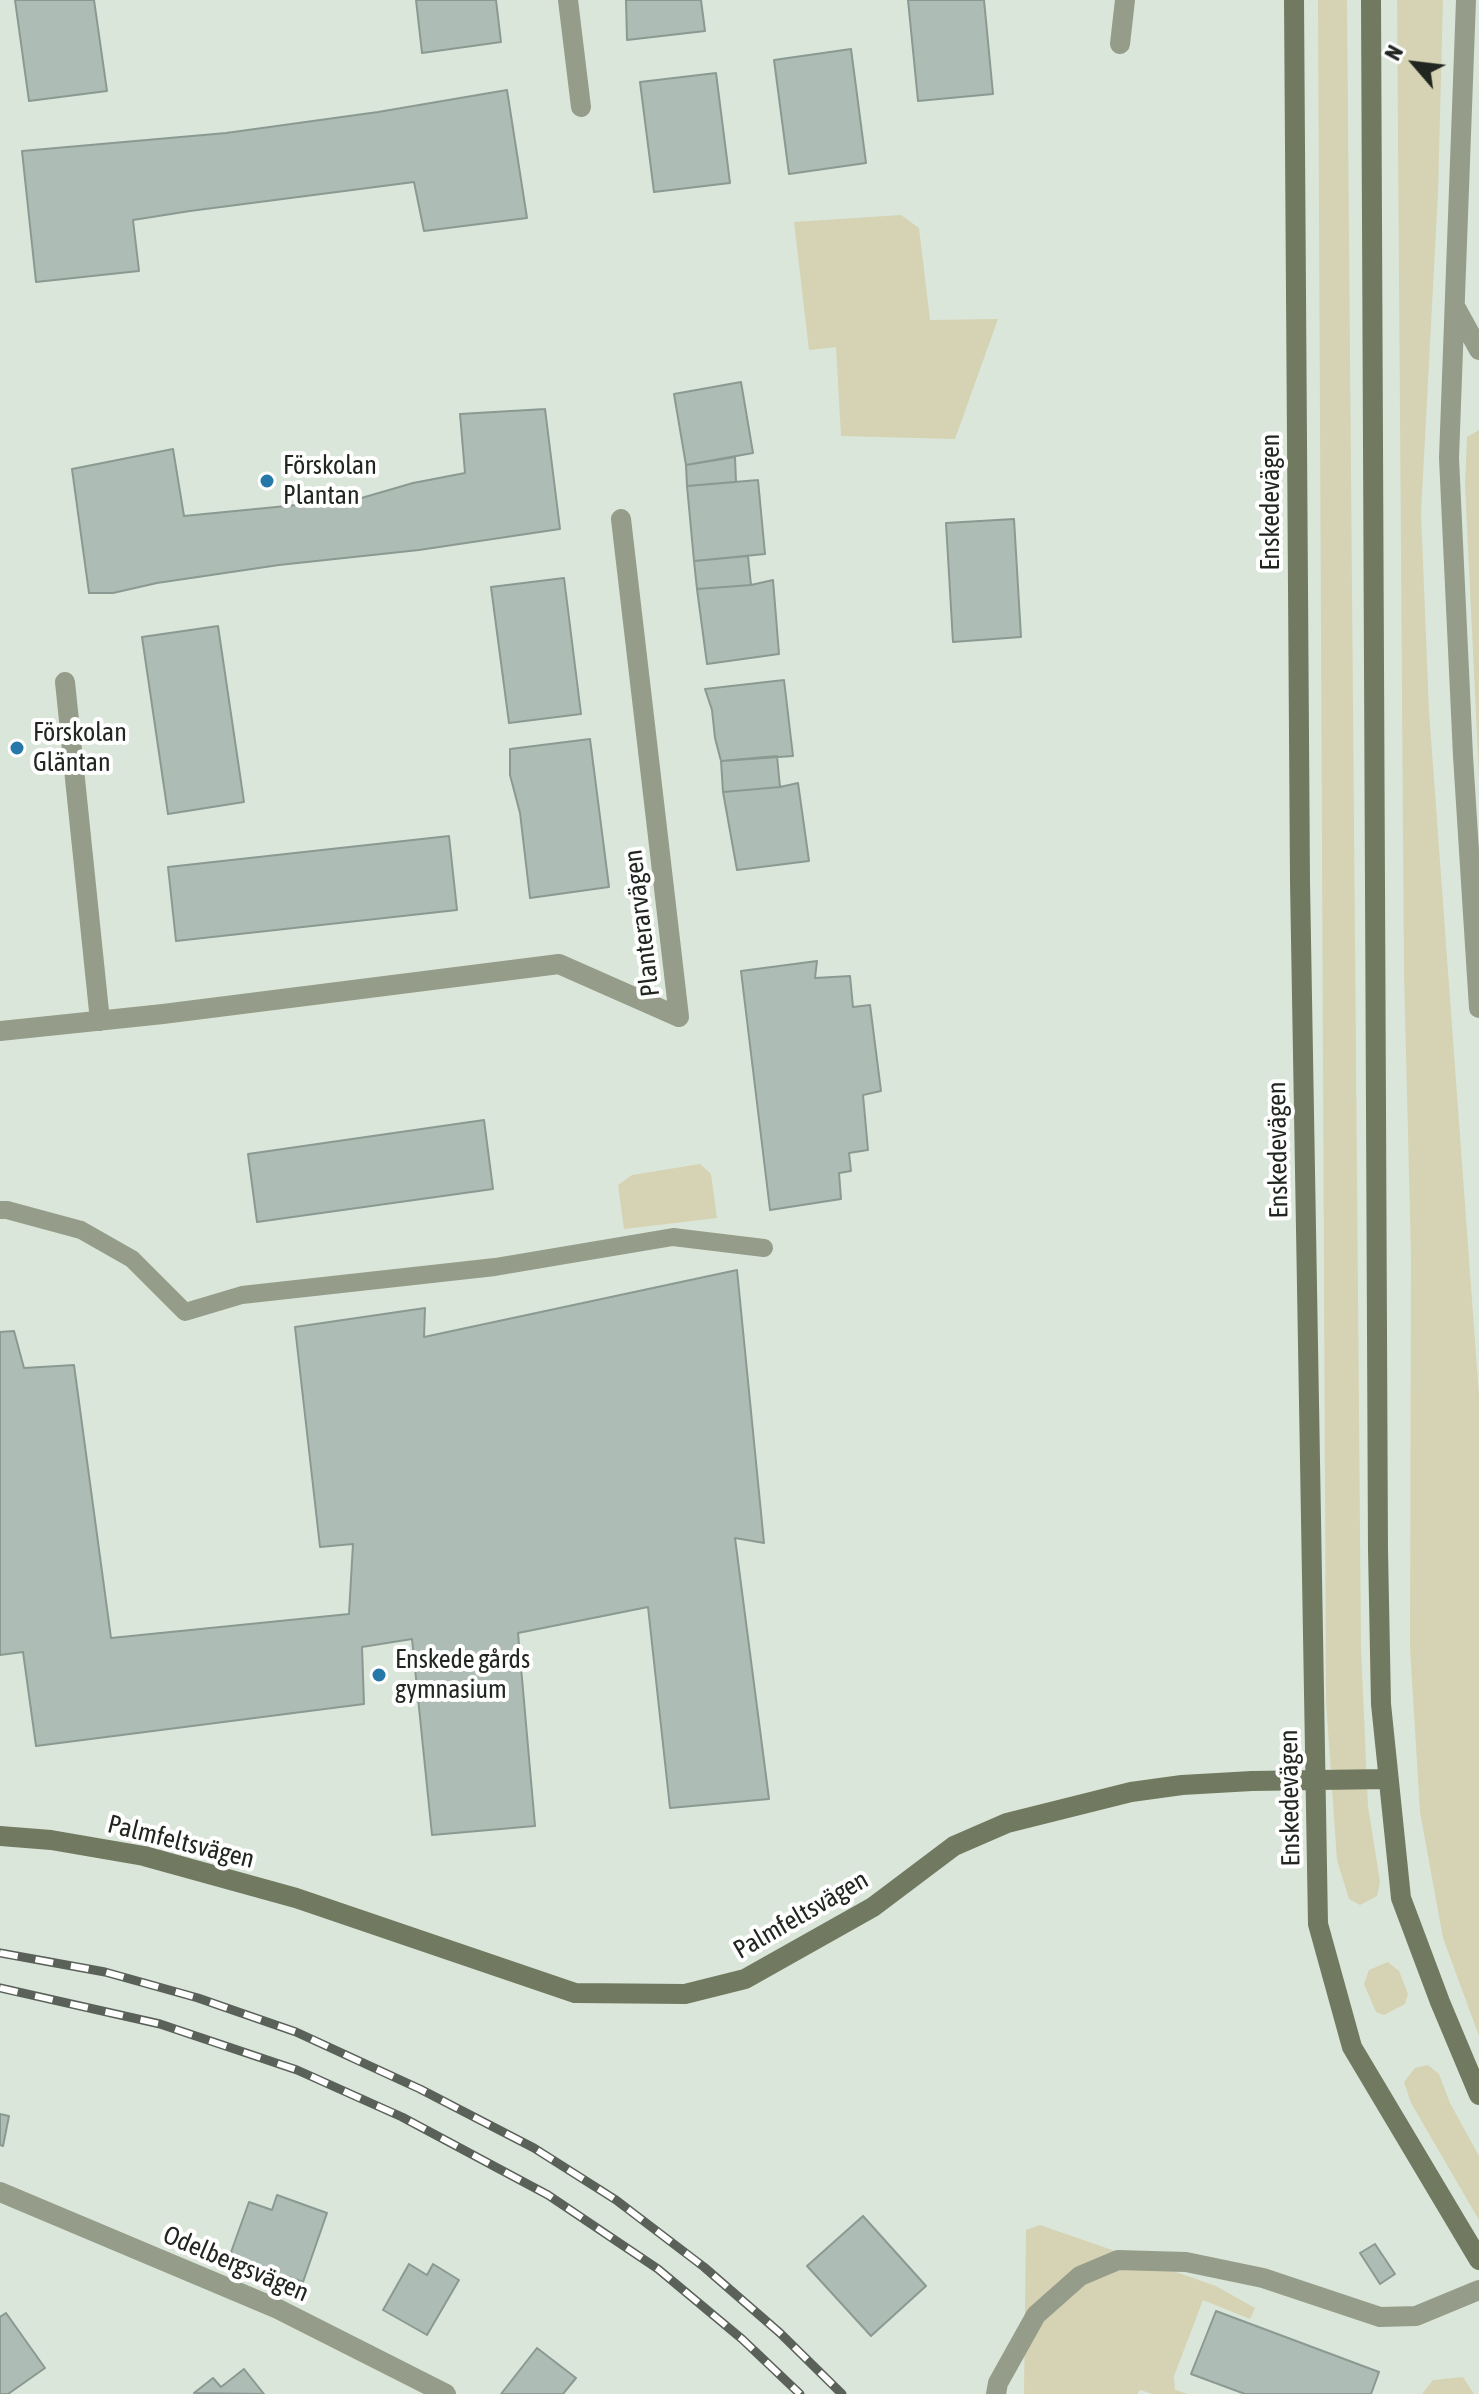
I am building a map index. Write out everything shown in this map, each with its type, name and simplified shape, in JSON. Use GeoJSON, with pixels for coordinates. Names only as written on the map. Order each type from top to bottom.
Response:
{"type":"FeatureCollection","features":[{"type":"Feature","properties":{"kind":"main road","name":"Enskedevägen"},"geometry":{"type":"LineString","coordinates":[[1294,0],[1299,865],[1318,1924],[1352,2047],[1479,2260]]}},
{"type":"Feature","properties":{"kind":"main road"},"geometry":{"type":"LineString","coordinates":[[1371,0],[1381,1704],[1401,1898],[1479,2095]]}},
{"type":"Feature","properties":{"kind":"main road","name":"Palmfeltsvägen"},"geometry":{"type":"LineString","coordinates":[[0,1836],[51,1840],[144,1856],[296,1898],[575,1993],[685,1994],[745,1979],[873,1907],[954,1846],[1007,1823],[1131,1792],[1210,1783],[1387,1779]]}},
{"type":"Feature","properties":{"kind":"street"},"geometry":{"type":"LineString","coordinates":[[568,0],[581,107]]}},
{"type":"Feature","properties":{"kind":"street"},"geometry":{"type":"LineString","coordinates":[[1120,44],[1125,0]]}},
{"type":"Feature","properties":{"kind":"street"},"geometry":{"type":"LineString","coordinates":[[1466,0],[1449,458],[1479,1008]]}},
{"type":"Feature","properties":{"kind":"street"},"geometry":{"type":"LineString","coordinates":[[1456,308],[1479,350]]}},
{"type":"Feature","properties":{"kind":"street","name":"Planterarvägen"},"geometry":{"type":"LineString","coordinates":[[0,1031],[559,964],[679,1017],[621,519]]}},
{"type":"Feature","properties":{"kind":"street"},"geometry":{"type":"LineString","coordinates":[[65,682],[100,1021]]}},
{"type":"Feature","properties":{"kind":"street","name":"Odelbergsvägen"},"geometry":{"type":"LineString","coordinates":[[0,2192],[278,2309],[446,2394]]}},
{"type":"Feature","properties":{"kind":"street"},"geometry":{"type":"LineString","coordinates":[[996,2394],[998,2383],[1036,2315],[1080,2276],[1118,2260],[1186,2262],[1263,2278],[1380,2317],[1416,2316],[1479,2290]]}},
{"type":"Feature","properties":{"kind":"lane"},"geometry":{"type":"LineString","coordinates":[[0,1210],[81,1230],[132,1259],[185,1312],[242,1295],[495,1267],[673,1237],[764,1248]]}},
{"type":"Feature","properties":{"kind":"shaded area"},"geometry":{"type":"Polygon","coordinates":[[[1318,0],[1347,0],[1361,1649],[1368,1806],[1380,1882],[1377,1896],[1360,1905],[1349,1899],[1337,1860],[1326,1702],[1318,0]]]}},
{"type":"Feature","properties":{"kind":"shaded area"},"geometry":{"type":"Polygon","coordinates":[[[1397,0],[1443,0],[1438,193],[1421,513],[1429,711],[1479,1396],[1479,2036],[1443,1938],[1420,1812],[1410,1648],[1411,1256],[1404,973],[1397,0]]]}},
{"type":"Feature","properties":{"kind":"shaded area"},"geometry":{"type":"Polygon","coordinates":[[[901,215],[919,228],[930,320],[998,319],[955,439],[841,436],[836,347],[809,350],[794,222],[901,215]]]}},
{"type":"Feature","properties":{"kind":"shaded area"},"geometry":{"type":"Polygon","coordinates":[[[1479,430],[1479,777],[1465,485],[1467,437],[1479,430]]]}},
{"type":"Feature","properties":{"kind":"shaded area"},"geometry":{"type":"Polygon","coordinates":[[[700,1164],[711,1174],[717,1218],[624,1229],[618,1185],[632,1175],[700,1164]]]}},
{"type":"Feature","properties":{"kind":"shaded area"},"geometry":{"type":"Polygon","coordinates":[[[1388,1962],[1399,1971],[1408,1994],[1405,2004],[1384,2015],[1376,2012],[1364,1984],[1369,1970],[1388,1962]]]}},
{"type":"Feature","properties":{"kind":"shaded area"},"geometry":{"type":"Polygon","coordinates":[[[1428,2065],[1439,2074],[1450,2103],[1479,2156],[1479,2220],[1411,2103],[1404,2082],[1415,2068],[1428,2065]]]}},
{"type":"Feature","properties":{"kind":"shaded area"},"geometry":{"type":"Polygon","coordinates":[[[1040,2225],[1216,2286],[1255,2308],[1250,2319],[1203,2300],[1174,2376],[1175,2390],[1188,2394],[1153,2394],[1140,2390],[1137,2394],[1024,2394],[1026,2230],[1040,2225]]]}},
{"type":"Feature","properties":{"kind":"shaded area"},"geometry":{"type":"Polygon","coordinates":[[[1463,2377],[1474,2394],[1422,2394],[1433,2380],[1463,2377]]]}},
{"type":"Feature","properties":{"kind":"building"},"geometry":{"type":"Polygon","coordinates":[[[15,0],[94,0],[107,91],[29,101],[15,0]]]}},
{"type":"Feature","properties":{"kind":"building"},"geometry":{"type":"Polygon","coordinates":[[[416,0],[496,0],[501,42],[422,53],[416,0]]]}},
{"type":"Feature","properties":{"kind":"building"},"geometry":{"type":"Polygon","coordinates":[[[626,0],[701,0],[705,31],[627,40],[626,0]]]}},
{"type":"Feature","properties":{"kind":"building"},"geometry":{"type":"Polygon","coordinates":[[[908,0],[984,0],[993,94],[918,101],[908,0]]]}},
{"type":"Feature","properties":{"kind":"building"},"geometry":{"type":"Polygon","coordinates":[[[851,49],[866,163],[789,174],[774,60],[851,49]]]}},
{"type":"Feature","properties":{"kind":"building"},"geometry":{"type":"Polygon","coordinates":[[[716,73],[730,183],[654,192],[640,82],[716,73]]]}},
{"type":"Feature","properties":{"kind":"building"},"geometry":{"type":"Polygon","coordinates":[[[507,90],[527,218],[424,231],[414,182],[190,211],[133,220],[139,271],[36,282],[22,151],[226,133],[507,90]]]}},
{"type":"Feature","properties":{"kind":"building"},"geometry":{"type":"Polygon","coordinates":[[[741,382],[753,453],[686,465],[674,394],[741,382]]]}},
{"type":"Feature","properties":{"kind":"building"},"geometry":{"type":"Polygon","coordinates":[[[545,409],[560,529],[419,550],[279,565],[157,583],[113,593],[89,593],[72,469],[173,449],[184,516],[358,499],[413,483],[465,473],[460,414],[545,409]]]}},
{"type":"Feature","properties":{"kind":"building"},"geometry":{"type":"Polygon","coordinates":[[[735,457],[736,482],[687,486],[686,465],[735,457]]]}},
{"type":"Feature","properties":{"kind":"building"},"geometry":{"type":"Polygon","coordinates":[[[758,480],[765,554],[694,561],[687,486],[758,480]]]}},
{"type":"Feature","properties":{"kind":"building"},"geometry":{"type":"Polygon","coordinates":[[[1014,519],[1021,637],[953,642],[946,523],[1014,519]]]}},
{"type":"Feature","properties":{"kind":"building"},"geometry":{"type":"Polygon","coordinates":[[[748,556],[751,585],[697,589],[694,561],[748,556]]]}},
{"type":"Feature","properties":{"kind":"building"},"geometry":{"type":"Polygon","coordinates":[[[564,578],[581,714],[509,723],[491,587],[564,578]]]}},
{"type":"Feature","properties":{"kind":"building"},"geometry":{"type":"Polygon","coordinates":[[[773,580],[779,654],[707,664],[697,589],[773,580]]]}},
{"type":"Feature","properties":{"kind":"building"},"geometry":{"type":"Polygon","coordinates":[[[218,626],[244,802],[168,814],[142,637],[218,626]]]}},
{"type":"Feature","properties":{"kind":"building"},"geometry":{"type":"Polygon","coordinates":[[[784,680],[793,756],[721,761],[705,689],[784,680]]]}},
{"type":"Feature","properties":{"kind":"building"},"geometry":{"type":"Polygon","coordinates":[[[590,739],[609,887],[530,898],[520,813],[510,775],[510,749],[590,739]]]}},
{"type":"Feature","properties":{"kind":"building"},"geometry":{"type":"Polygon","coordinates":[[[777,756],[780,787],[723,792],[721,761],[777,756]]]}},
{"type":"Feature","properties":{"kind":"building"},"geometry":{"type":"Polygon","coordinates":[[[798,783],[809,861],[737,870],[723,792],[798,783]]]}},
{"type":"Feature","properties":{"kind":"building"},"geometry":{"type":"Polygon","coordinates":[[[449,836],[457,910],[176,941],[168,867],[449,836]]]}},
{"type":"Feature","properties":{"kind":"building"},"geometry":{"type":"Polygon","coordinates":[[[817,961],[815,978],[850,976],[853,1007],[870,1005],[881,1091],[863,1095],[868,1150],[849,1153],[851,1171],[839,1173],[841,1199],[770,1210],[741,971],[817,961]]]}},
{"type":"Feature","properties":{"kind":"building"},"geometry":{"type":"Polygon","coordinates":[[[484,1120],[493,1189],[257,1222],[248,1154],[484,1120]]]}},
{"type":"Feature","properties":{"kind":"building"},"geometry":{"type":"Polygon","coordinates":[[[737,1270],[764,1543],[735,1538],[769,1799],[670,1808],[648,1607],[518,1633],[535,1826],[432,1835],[412,1639],[362,1647],[364,1704],[36,1746],[23,1652],[0,1655],[0,1332],[14,1331],[24,1368],[74,1365],[111,1638],[349,1614],[353,1544],[320,1547],[295,1327],[425,1308],[424,1337],[737,1270]]]}},
{"type":"Feature","properties":{"kind":"building"},"geometry":{"type":"Polygon","coordinates":[[[0,2114],[9,2116],[3,2146],[0,2145],[0,2114]]]}},
{"type":"Feature","properties":{"kind":"building"},"geometry":{"type":"Polygon","coordinates":[[[277,2195],[327,2213],[303,2282],[260,2267],[255,2279],[225,2269],[249,2202],[272,2210],[277,2195]]]}},
{"type":"Feature","properties":{"kind":"building"},"geometry":{"type":"Polygon","coordinates":[[[863,2216],[926,2286],[871,2336],[807,2266],[863,2216]]]}},
{"type":"Feature","properties":{"kind":"building"},"geometry":{"type":"Polygon","coordinates":[[[1375,2244],[1395,2274],[1380,2284],[1360,2253],[1375,2244]]]}},
{"type":"Feature","properties":{"kind":"building"},"geometry":{"type":"Polygon","coordinates":[[[409,2264],[427,2275],[433,2264],[459,2280],[427,2335],[383,2310],[409,2264]]]}},
{"type":"Feature","properties":{"kind":"building"},"geometry":{"type":"Polygon","coordinates":[[[1216,2311],[1379,2372],[1371,2394],[1245,2394],[1191,2374],[1216,2311]]]}},
{"type":"Feature","properties":{"kind":"building"},"geometry":{"type":"Polygon","coordinates":[[[6,2313],[45,2368],[8,2394],[0,2394],[0,2317],[6,2313]]]}},
{"type":"Feature","properties":{"kind":"building"},"geometry":{"type":"Polygon","coordinates":[[[537,2348],[576,2378],[563,2394],[501,2394],[537,2348]]]}},
{"type":"Feature","properties":{"kind":"building"},"geometry":{"type":"Polygon","coordinates":[[[244,2369],[264,2394],[194,2393],[213,2378],[221,2387],[244,2369]]]}},
{"type":"Feature","properties":{"kind":"railway"},"geometry":{"type":"LineString","coordinates":[[0,1953],[105,1972],[198,1998],[296,2032],[420,2089],[534,2148],[616,2200],[704,2267],[780,2333],[842,2394]]}},
{"type":"Feature","properties":{"kind":"railway"},"geometry":{"type":"LineString","coordinates":[[0,1988],[160,2024],[297,2070],[402,2117],[548,2195],[658,2269],[742,2339],[800,2394]]}},
{"type":"Feature","properties":{"kind":"place","name":"Förskolan Plantan"},"geometry":{"type":"Point","coordinates":[267,481]}},
{"type":"Feature","properties":{"kind":"place","name":"Förskolan Gläntan"},"geometry":{"type":"Point","coordinates":[17,748]}},
{"type":"Feature","properties":{"kind":"place","name":"Enskede gårds gymnasium"},"geometry":{"type":"Point","coordinates":[379,1675]}}]}
